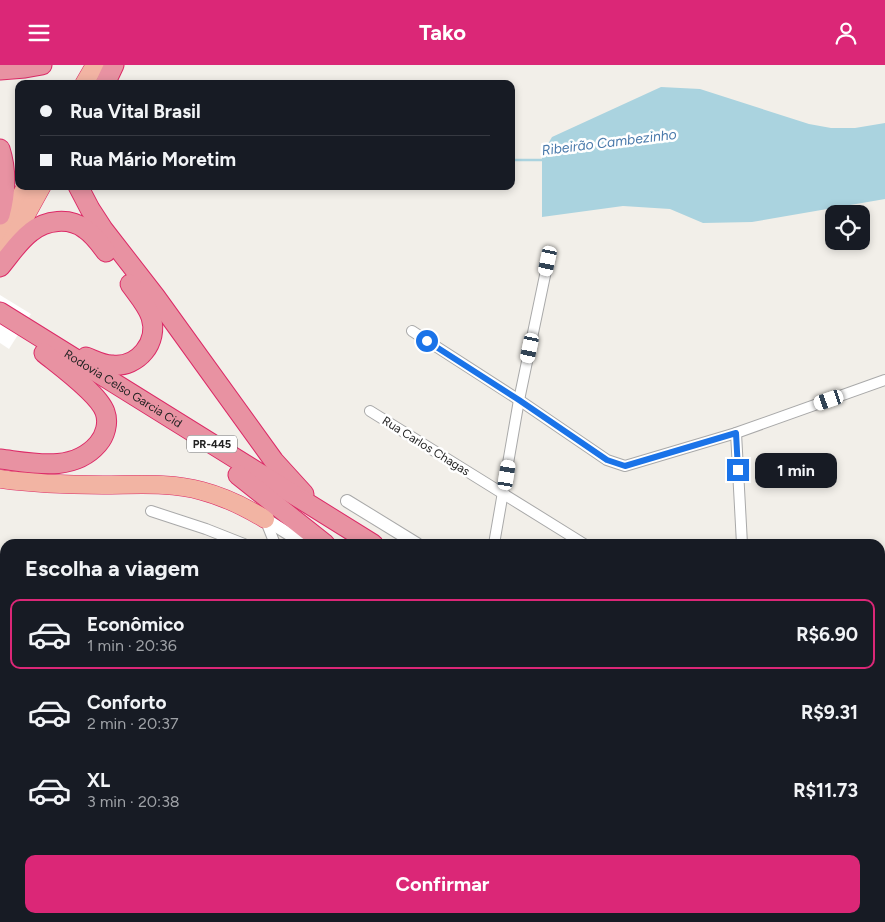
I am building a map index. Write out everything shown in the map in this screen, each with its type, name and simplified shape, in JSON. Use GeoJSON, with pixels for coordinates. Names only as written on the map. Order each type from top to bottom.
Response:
{"type":"FeatureCollection","features":[{"type":"Feature","properties":{"kind":"highway"},"geometry":{"type":"LineString","coordinates":[[0,70],[25,69],[42,65]]}},
{"type":"Feature","properties":{"kind":"highway"},"geometry":{"type":"LineString","coordinates":[[86,80],[95,65]]}},
{"type":"Feature","properties":{"kind":"highway"},"geometry":{"type":"LineString","coordinates":[[104,80],[113,65]]}},
{"type":"Feature","properties":{"kind":"highway"},"geometry":{"type":"LineString","coordinates":[[107,80],[113,65]]}},
{"type":"Feature","properties":{"kind":"highway"},"geometry":{"type":"LineString","coordinates":[[0,149],[6,176],[0,215]]}},
{"type":"Feature","properties":{"kind":"highway"},"geometry":{"type":"LineString","coordinates":[[0,237],[24,190]]}},
{"type":"Feature","properties":{"kind":"highway"},"geometry":{"type":"LineString","coordinates":[[0,263],[40,190]]}},
{"type":"Feature","properties":{"kind":"highway"},"geometry":{"type":"LineString","coordinates":[[80,190],[103,229],[155,296],[274,461],[320,511]]}},
{"type":"Feature","properties":{"kind":"highway"},"geometry":{"type":"LineString","coordinates":[[0,267],[30,233],[38,227],[46,223],[58,221],[74,223],[85,228],[96,239],[143,302],[151,317],[151,337],[148,346],[142,355],[133,362],[111,365],[47,348]]}},
{"type":"Feature","properties":{"kind":"highway","name":"Rodovia Celso Garcia Cid"},"geometry":{"type":"LineString","coordinates":[[0,312],[11,328],[320,511],[359,539]]}},
{"type":"Feature","properties":{"kind":"highway"},"geometry":{"type":"LineString","coordinates":[[0,459],[46,464],[70,463],[94,449],[103,439],[106,421],[105,411],[98,401],[47,348]]}},
{"type":"Feature","properties":{"kind":"highway","name":"Rodovia Celso Garcia Cid"},"geometry":{"type":"LineString","coordinates":[[47,348],[238,475],[357,539]]}},
{"type":"Feature","properties":{"kind":"highway"},"geometry":{"type":"LineString","coordinates":[[238,475],[318,539]]}},
{"type":"Feature","properties":{"kind":"highway"},"geometry":{"type":"LineString","coordinates":[[0,479],[38,484],[146,484],[182,487],[225,498],[265,519]]}},
{"type":"Feature","properties":{"kind":"street"},"geometry":{"type":"LineString","coordinates":[[495,539],[519,400],[548,261]]}},
{"type":"Feature","properties":{"kind":"street"},"geometry":{"type":"LineString","coordinates":[[412,331],[607,460],[625,466],[736,433],[885,380]]}},
{"type":"Feature","properties":{"kind":"street","name":"Rua Carlos Chagas"},"geometry":{"type":"LineString","coordinates":[[370,411],[576,539]]}},
{"type":"Feature","properties":{"kind":"street"},"geometry":{"type":"LineString","coordinates":[[736,433],[742,539]]}},
{"type":"Feature","properties":{"kind":"street"},"geometry":{"type":"LineString","coordinates":[[347,501],[409,539]]}},
{"type":"Feature","properties":{"kind":"street"},"geometry":{"type":"LineString","coordinates":[[151,511],[231,539]]}},
{"type":"Feature","properties":{"kind":"street"},"geometry":{"type":"LineString","coordinates":[[265,519],[294,539]]}},
{"type":"Feature","properties":{"kind":"street"},"geometry":{"type":"LineString","coordinates":[[265,519],[273,539]]}},
{"type":"Feature","properties":{"kind":"water"},"geometry":{"type":"Polygon","coordinates":[[[661,87],[700,89],[809,124],[831,128],[855,128],[885,123],[885,199],[850,205],[825,205],[825,209],[752,222],[703,223],[670,209],[623,206],[542,217],[542,154],[552,137],[661,87]]]}},
{"type":"Feature","properties":{"kind":"pier"},"geometry":{"type":"Polygon","coordinates":[[[0,295],[31,314],[9,349],[0,343],[0,295]]]}},
{"type":"Feature","properties":{"kind":"waterway","name":"Ribeirão Cambezinho"},"geometry":{"type":"LineString","coordinates":[[515,160],[545,160]]}},
{"type":"Feature","properties":{"kind":"route"},"geometry":{"type":"LineString","coordinates":[[427,341],[519,400],[607,460],[625,466],[736,433],[738,470]]}}]}
